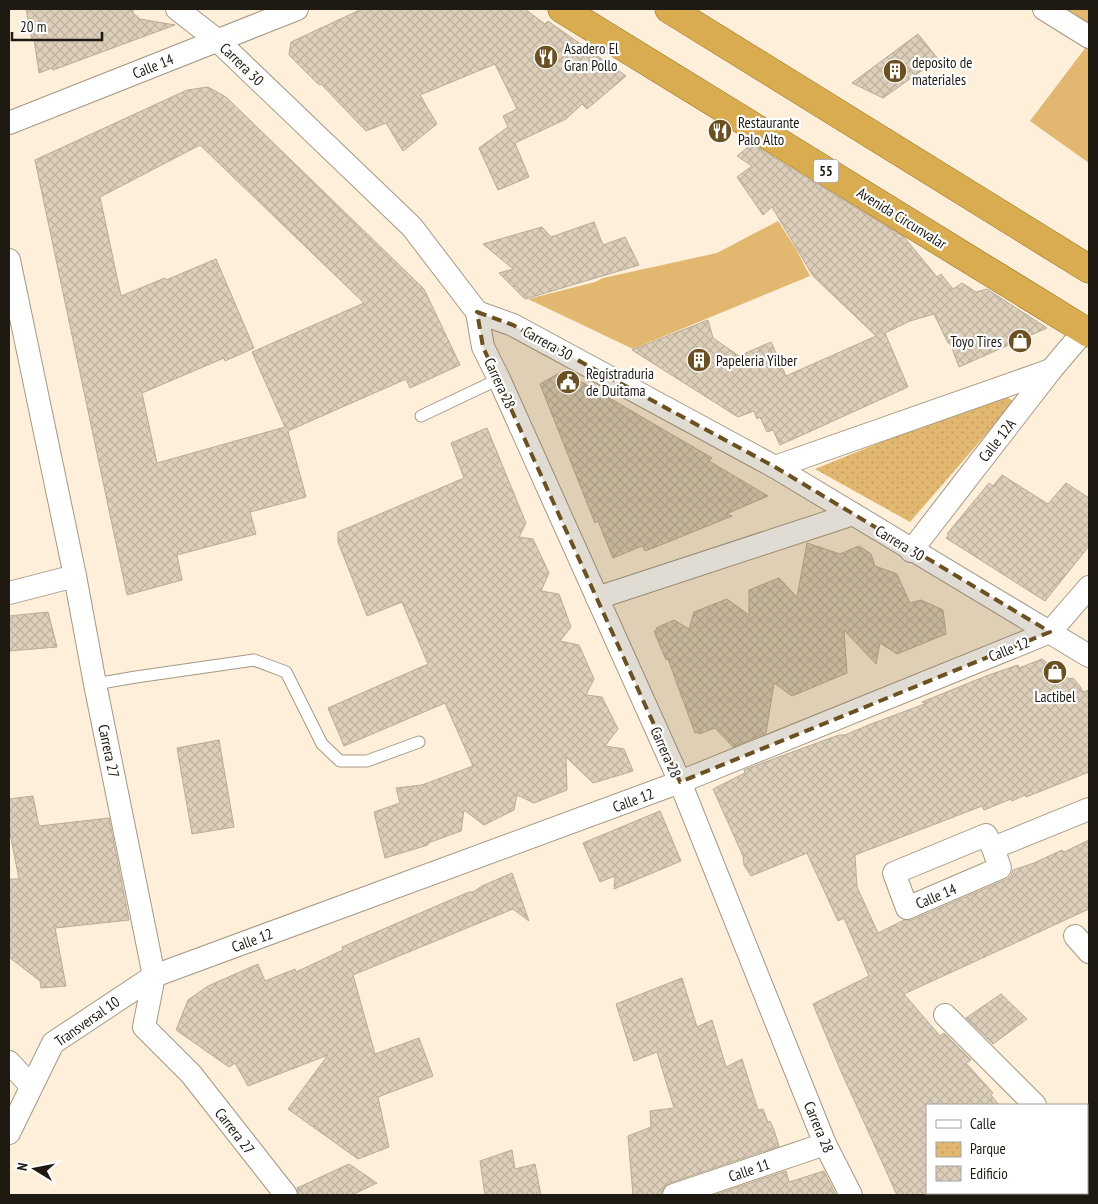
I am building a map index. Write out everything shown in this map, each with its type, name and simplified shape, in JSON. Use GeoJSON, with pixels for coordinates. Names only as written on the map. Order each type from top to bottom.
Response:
{"type":"FeatureCollection","features":[{"type":"Feature","properties":{"kind":"highway","name":"Avenida Circunvalar"},"geometry":{"type":"LineString","coordinates":[[562,9],[1087,332]]}},
{"type":"Feature","properties":{"kind":"highway"},"geometry":{"type":"LineString","coordinates":[[669,9],[1089,268]]}},
{"type":"Feature","properties":{"kind":"street","name":"Carrera 30"},"geometry":{"type":"LineString","coordinates":[[177,9],[217,40],[412,227],[477,312],[513,325],[775,468],[1089,656]]}},
{"type":"Feature","properties":{"kind":"street","name":"Calle 14"},"geometry":{"type":"LineString","coordinates":[[9,123],[297,9]]}},
{"type":"Feature","properties":{"kind":"street"},"geometry":{"type":"LineString","coordinates":[[1044,9],[1089,37]]}},
{"type":"Feature","properties":{"kind":"street","name":"Carrera 27"},"geometry":{"type":"LineString","coordinates":[[9,260],[75,576],[154,976],[144,1027],[191,1074],[286,1195]]}},
{"type":"Feature","properties":{"kind":"street","name":"Carrera 28"},"geometry":{"type":"LineString","coordinates":[[477,312],[482,347],[499,379],[680,782],[825,1144],[851,1195]]}},
{"type":"Feature","properties":{"kind":"street","name":"Calle 12A"},"geometry":{"type":"LineString","coordinates":[[912,551],[1051,370],[1087,332]]}},
{"type":"Feature","properties":{"kind":"street"},"geometry":{"type":"LineString","coordinates":[[775,468],[1051,370]]}},
{"type":"Feature","properties":{"kind":"street"},"geometry":{"type":"LineString","coordinates":[[597,598],[853,514]]}},
{"type":"Feature","properties":{"kind":"street"},"geometry":{"type":"LineString","coordinates":[[9,593],[75,576]]}},
{"type":"Feature","properties":{"kind":"street","name":"Calle 12"},"geometry":{"type":"LineString","coordinates":[[154,976],[680,782],[1050,632],[1089,587]]}},
{"type":"Feature","properties":{"kind":"street"},"geometry":{"type":"LineString","coordinates":[[993,848],[1089,809]]}},
{"type":"Feature","properties":{"kind":"street","name":"Transversal 10"},"geometry":{"type":"LineString","coordinates":[[9,1133],[53,1043],[154,976]]}},
{"type":"Feature","properties":{"kind":"street"},"geometry":{"type":"LineString","coordinates":[[946,1015],[1034,1104]]}},
{"type":"Feature","properties":{"kind":"street"},"geometry":{"type":"LineString","coordinates":[[9,1062],[31,1086]]}},
{"type":"Feature","properties":{"kind":"street","name":"Calle 11"},"geometry":{"type":"LineString","coordinates":[[674,1195],[825,1144]]}},
{"type":"Feature","properties":{"kind":"lane"},"geometry":{"type":"LineString","coordinates":[[421,416],[499,379]]}},
{"type":"Feature","properties":{"kind":"lane"},"geometry":{"type":"LineString","coordinates":[[95,684],[254,660],[286,672],[322,744],[340,761],[367,761],[419,742]]}},
{"type":"Feature","properties":{"kind":"highlighted area"},"geometry":{"type":"Polygon","coordinates":[[[477,312],[513,325],[775,467],[1050,632],[680,782],[483,347],[477,312]]]}},
{"type":"Feature","properties":{"kind":"green space"},"geometry":{"type":"Polygon","coordinates":[[[1053,9],[1089,9],[1089,31],[1053,9]]]}},
{"type":"Feature","properties":{"kind":"green space"},"geometry":{"type":"Polygon","coordinates":[[[1086,47],[1089,49],[1089,163],[1030,121],[1086,47]]]}},
{"type":"Feature","properties":{"kind":"green space"},"geometry":{"type":"Polygon","coordinates":[[[778,221],[810,276],[633,349],[528,299],[595,282],[603,278],[717,253],[778,221]]]}},
{"type":"Feature","properties":{"kind":"green space"},"geometry":{"type":"Polygon","coordinates":[[[1002,393],[1014,402],[910,522],[815,469],[1002,393]]]}},
{"type":"Feature","properties":{"kind":"building"},"geometry":{"type":"Polygon","coordinates":[[[26,9],[133,9],[133,13],[140,19],[175,25],[53,70],[52,68],[39,73],[34,39],[32,40],[26,9]]]}},
{"type":"Feature","properties":{"kind":"building"},"geometry":{"type":"Polygon","coordinates":[[[362,9],[525,9],[545,24],[548,21],[626,76],[587,109],[582,104],[566,119],[515,143],[529,177],[498,190],[479,148],[508,127],[503,116],[517,109],[495,64],[420,95],[437,124],[403,151],[386,123],[366,131],[321,84],[319,85],[289,55],[291,42],[362,9]]]}},
{"type":"Feature","properties":{"kind":"building","name":"deposito de materiales"},"geometry":{"type":"Polygon","coordinates":[[[918,34],[938,59],[883,98],[852,83],[918,34]]]}},
{"type":"Feature","properties":{"kind":"building"},"geometry":{"type":"Polygon","coordinates":[[[208,87],[226,97],[424,289],[460,365],[410,388],[406,379],[288,431],[306,497],[250,512],[256,534],[177,555],[182,580],[127,595],[35,160],[187,90],[208,87]],[[200,145],[100,197],[121,296],[216,259],[254,348],[225,361],[224,358],[142,393],[157,463],[285,427],[252,352],[364,303],[200,145]]]}},
{"type":"Feature","properties":{"kind":"building"},"geometry":{"type":"Polygon","coordinates":[[[752,144],[904,237],[937,277],[941,274],[953,289],[962,283],[976,292],[987,289],[1047,328],[959,367],[950,343],[948,343],[934,314],[910,321],[885,333],[908,387],[780,445],[773,430],[767,432],[760,417],[757,419],[754,411],[738,417],[632,350],[708,320],[713,338],[739,356],[771,342],[786,376],[876,336],[813,276],[772,207],[763,215],[737,177],[752,166],[737,156],[752,144]]]}},
{"type":"Feature","properties":{"kind":"building"},"geometry":{"type":"Polygon","coordinates":[[[594,222],[603,245],[625,237],[639,265],[525,299],[499,273],[513,269],[483,244],[542,227],[551,237],[594,222]]]}},
{"type":"Feature","properties":{"kind":"building"},"geometry":{"type":"Polygon","coordinates":[[[563,371],[712,458],[709,461],[768,496],[726,514],[732,516],[663,544],[645,551],[642,546],[613,558],[598,521],[595,523],[540,384],[563,371]]]}},
{"type":"Feature","properties":{"kind":"building"},"geometry":{"type":"Polygon","coordinates":[[[487,428],[526,523],[519,537],[533,539],[549,573],[541,591],[559,594],[571,627],[560,641],[579,645],[594,679],[586,695],[602,697],[618,729],[605,746],[624,749],[633,771],[593,783],[566,757],[567,790],[534,803],[517,795],[514,810],[484,825],[464,810],[461,831],[428,843],[428,845],[385,858],[374,812],[400,803],[396,788],[422,785],[473,766],[445,703],[344,746],[328,708],[428,664],[402,602],[367,616],[338,542],[338,532],[464,478],[451,443],[487,428]]]}},
{"type":"Feature","properties":{"kind":"building"},"geometry":{"type":"Polygon","coordinates":[[[1002,475],[1048,504],[1066,483],[1089,498],[1089,546],[1045,601],[946,538],[949,535],[947,534],[989,483],[993,486],[1002,475]]]}},
{"type":"Feature","properties":{"kind":"building"},"geometry":{"type":"Polygon","coordinates":[[[807,543],[840,554],[859,546],[871,554],[875,566],[897,574],[910,603],[921,600],[943,610],[946,634],[897,654],[880,643],[876,664],[844,630],[847,673],[792,696],[774,683],[766,733],[733,747],[715,728],[699,734],[698,732],[695,733],[668,659],[666,660],[654,631],[657,630],[656,628],[674,620],[689,629],[694,612],[727,599],[749,615],[749,590],[779,578],[797,597],[807,543]]]}},
{"type":"Feature","properties":{"kind":"building"},"geometry":{"type":"Polygon","coordinates":[[[48,612],[57,647],[9,651],[9,616],[48,612]]]}},
{"type":"Feature","properties":{"kind":"building"},"geometry":{"type":"Polygon","coordinates":[[[1042,659],[1069,679],[1073,678],[1083,692],[1089,690],[1089,772],[1026,797],[1025,795],[1012,801],[1011,799],[984,810],[982,806],[855,855],[857,887],[878,933],[904,920],[912,920],[1005,880],[1011,876],[1013,870],[1062,850],[1064,852],[1089,840],[1089,909],[904,994],[940,1036],[944,1033],[971,1060],[966,1063],[993,1093],[991,1095],[998,1104],[926,1104],[927,1195],[897,1195],[813,1004],[869,976],[844,918],[838,921],[807,853],[751,876],[744,865],[743,856],[713,789],[745,773],[744,770],[839,735],[845,735],[927,703],[922,702],[986,676],[1018,665],[1019,668],[1042,659]]]}},
{"type":"Feature","properties":{"kind":"building"},"geometry":{"type":"Polygon","coordinates":[[[219,740],[234,827],[192,834],[177,748],[219,740]]]}},
{"type":"Feature","properties":{"kind":"building"},"geometry":{"type":"Polygon","coordinates":[[[33,796],[39,826],[109,818],[129,920],[55,928],[66,986],[41,988],[40,981],[9,957],[9,879],[19,879],[9,828],[9,799],[33,796]]]}},
{"type":"Feature","properties":{"kind":"building"},"geometry":{"type":"Polygon","coordinates":[[[660,811],[681,861],[614,889],[615,876],[600,882],[583,843],[660,811]]]}},
{"type":"Feature","properties":{"kind":"building"},"geometry":{"type":"Polygon","coordinates":[[[512,873],[529,921],[513,909],[353,975],[375,1054],[419,1038],[433,1076],[378,1097],[389,1147],[358,1159],[288,1109],[328,1055],[248,1086],[235,1063],[229,1067],[176,1030],[188,1000],[208,986],[258,964],[265,981],[295,969],[296,972],[343,950],[342,947],[469,892],[473,892],[512,873]]]}},
{"type":"Feature","properties":{"kind":"building"},"geometry":{"type":"Polygon","coordinates":[[[682,978],[697,1027],[712,1020],[726,1067],[742,1059],[758,1110],[763,1109],[768,1122],[770,1121],[779,1146],[670,1183],[664,1187],[661,1195],[633,1195],[628,1136],[651,1127],[650,1111],[674,1108],[657,1052],[634,1061],[616,1004],[682,978]]]}},
{"type":"Feature","properties":{"kind":"building"},"geometry":{"type":"Polygon","coordinates":[[[1001,994],[1027,1019],[993,1044],[966,1018],[1001,994]]]}},
{"type":"Feature","properties":{"kind":"building"},"geometry":{"type":"Polygon","coordinates":[[[512,1150],[515,1169],[535,1164],[541,1195],[485,1195],[480,1161],[512,1150]]]}},
{"type":"Feature","properties":{"kind":"building"},"geometry":{"type":"Polygon","coordinates":[[[349,1164],[377,1183],[352,1195],[299,1195],[297,1188],[349,1164]]]}},
{"type":"Feature","properties":{"kind":"building"},"geometry":{"type":"Polygon","coordinates":[[[786,1171],[789,1182],[824,1171],[836,1195],[714,1195],[786,1171]]]}},
{"type":"Feature","properties":{"kind":"place","name":"Asadero El Gran Pollo"},"geometry":{"type":"Point","coordinates":[546,57]}},
{"type":"Feature","properties":{"kind":"place","name":"deposito de materiales"},"geometry":{"type":"Point","coordinates":[895,71]}},
{"type":"Feature","properties":{"kind":"place","name":"Restaurante Palo Alto"},"geometry":{"type":"Point","coordinates":[720,131]}},
{"type":"Feature","properties":{"kind":"place","name":"Toyo Tires"},"geometry":{"type":"Point","coordinates":[1020,341]}},
{"type":"Feature","properties":{"kind":"place","name":"Papeleria Yilber"},"geometry":{"type":"Point","coordinates":[699,360]}},
{"type":"Feature","properties":{"kind":"place","name":"Registraduria de Duitama"},"geometry":{"type":"Point","coordinates":[568,382]}},
{"type":"Feature","properties":{"kind":"place","name":"Lactibel"},"geometry":{"type":"Point","coordinates":[1055,672]}}]}
